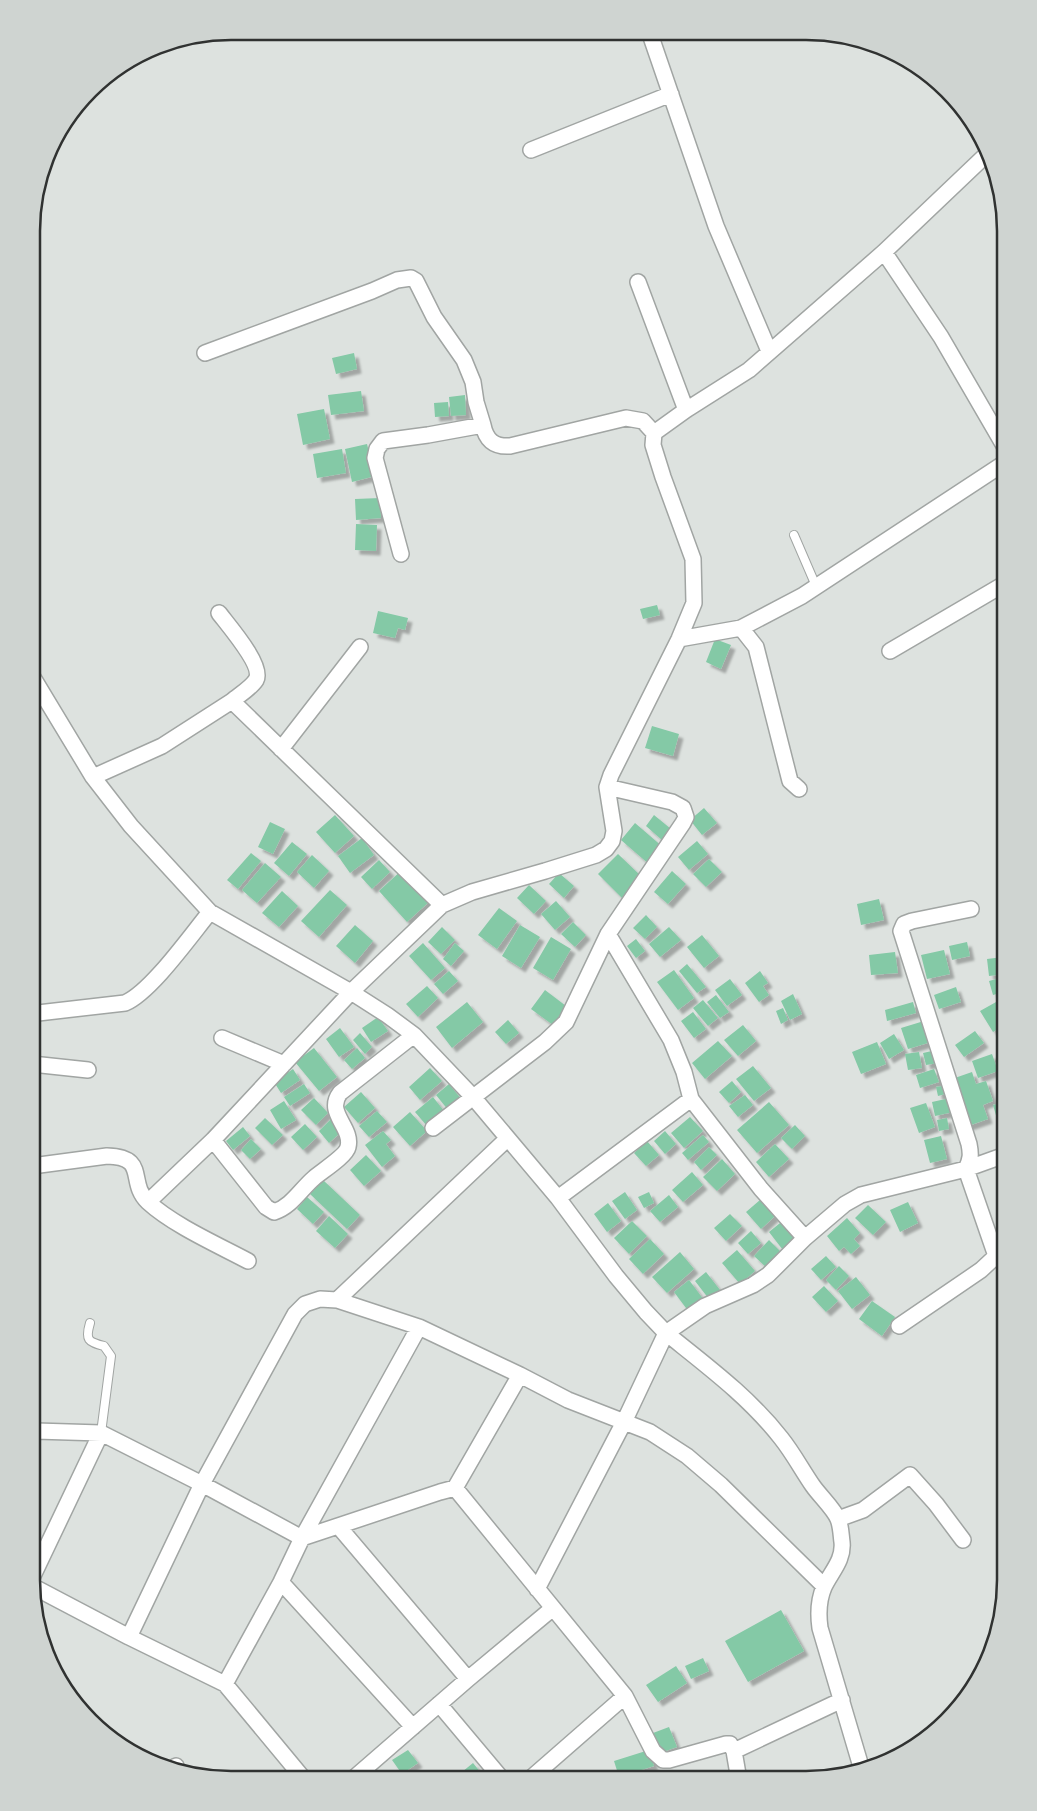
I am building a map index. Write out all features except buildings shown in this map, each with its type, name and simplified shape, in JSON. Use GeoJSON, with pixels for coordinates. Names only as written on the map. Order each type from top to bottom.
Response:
{"type":"FeatureCollection","features":[{"type":"Feature","properties":{"kind":"street"},"geometry":{"type":"LineString","coordinates":[[652,40],[716,226],[769,351]]}},
{"type":"Feature","properties":{"kind":"street"},"geometry":{"type":"LineString","coordinates":[[531,150],[671,94]]}},
{"type":"Feature","properties":{"kind":"street"},"geometry":{"type":"LineString","coordinates":[[654,433],[749,370],[884,252],[982,159]]}},
{"type":"Feature","properties":{"kind":"street"},"geometry":{"type":"LineString","coordinates":[[884,252],[941,337],[997,433]]}},
{"type":"Feature","properties":{"kind":"street"},"geometry":{"type":"LineString","coordinates":[[148,1202],[213,1140],[351,992],[442,905],[472,892],[545,871],[606,850],[612,841],[614,832],[607,787],[611,775],[679,639],[694,603],[693,559],[663,478],[653,445],[654,433],[643,421],[626,418],[539,440],[501,446],[491,442],[485,436],[473,382],[464,360],[434,317],[416,282],[411,278],[396,280],[372,291],[205,353]]}},
{"type":"Feature","properties":{"kind":"street"},"geometry":{"type":"LineString","coordinates":[[638,282],[686,410]]}},
{"type":"Feature","properties":{"kind":"street"},"geometry":{"type":"LineString","coordinates":[[401,554],[376,463],[377,449],[382,441],[482,425]]}},
{"type":"Feature","properties":{"kind":"street"},"geometry":{"type":"LineString","coordinates":[[679,639],[741,628],[802,596],[997,468]]}},
{"type":"Feature","properties":{"kind":"street"},"geometry":{"type":"LineString","coordinates":[[890,651],[997,588]]}},
{"type":"Feature","properties":{"kind":"street"},"geometry":{"type":"LineString","coordinates":[[93,777],[162,746],[232,701],[252,685],[256,679],[256,666],[219,613]]}},
{"type":"Feature","properties":{"kind":"street"},"geometry":{"type":"LineString","coordinates":[[741,628],[756,646],[790,781],[798,789]]}},
{"type":"Feature","properties":{"kind":"street"},"geometry":{"type":"LineString","coordinates":[[281,749],[360,647]]}},
{"type":"Feature","properties":{"kind":"street"},"geometry":{"type":"LineString","coordinates":[[40,689],[93,777],[131,826],[210,912],[351,992],[414,1035],[473,1098],[558,1198],[616,1276],[646,1312],[666,1333],[730,1385],[768,1423],[787,1447],[814,1488],[838,1519],[842,1544],[840,1557],[836,1568],[824,1586],[819,1604],[819,1623],[860,1763]]}},
{"type":"Feature","properties":{"kind":"street"},"geometry":{"type":"LineString","coordinates":[[232,701],[442,905]]}},
{"type":"Feature","properties":{"kind":"street"},"geometry":{"type":"LineString","coordinates":[[433,1128],[545,1042],[566,1022],[573,1011],[608,934],[683,824],[686,817],[682,808],[672,802],[607,787]]}},
{"type":"Feature","properties":{"kind":"street"},"geometry":{"type":"LineString","coordinates":[[971,909],[912,921],[904,924],[901,931],[969,1144],[971,1153],[966,1169],[997,1252]]}},
{"type":"Feature","properties":{"kind":"street"},"geometry":{"type":"LineString","coordinates":[[40,1013],[125,1003],[132,1000],[156,977],[210,912]]}},
{"type":"Feature","properties":{"kind":"street"},"geometry":{"type":"LineString","coordinates":[[608,934],[671,1040],[684,1072],[690,1099],[761,1189],[805,1238]]}},
{"type":"Feature","properties":{"kind":"street"},"geometry":{"type":"LineString","coordinates":[[213,1140],[266,1207],[274,1212],[283,1210],[313,1178],[344,1153],[348,1147],[348,1139],[336,1108],[335,1100],[340,1093],[414,1035]]}},
{"type":"Feature","properties":{"kind":"street"},"geometry":{"type":"LineString","coordinates":[[222,1038],[284,1064]]}},
{"type":"Feature","properties":{"kind":"street"},"geometry":{"type":"LineString","coordinates":[[40,1065],[88,1070]]}},
{"type":"Feature","properties":{"kind":"street"},"geometry":{"type":"LineString","coordinates":[[558,1198],[690,1099]]}},
{"type":"Feature","properties":{"kind":"street"},"geometry":{"type":"LineString","coordinates":[[337,1300],[507,1139]]}},
{"type":"Feature","properties":{"kind":"street"},"geometry":{"type":"LineString","coordinates":[[40,1165],[120,1156],[130,1161],[134,1168],[140,1192],[148,1202],[190,1230],[248,1261]]}},
{"type":"Feature","properties":{"kind":"street"},"geometry":{"type":"LineString","coordinates":[[537,1589],[624,1422],[666,1333],[706,1306],[753,1285],[768,1275],[805,1238],[845,1204],[861,1195],[966,1169],[997,1158]]}},
{"type":"Feature","properties":{"kind":"street"},"geometry":{"type":"LineString","coordinates":[[899,1326],[981,1270],[997,1264]]}},
{"type":"Feature","properties":{"kind":"street"},"geometry":{"type":"LineString","coordinates":[[129,1637],[202,1484],[295,1314],[305,1304],[320,1299],[337,1300],[419,1327],[568,1400],[650,1432],[687,1456],[721,1485],[824,1586]]}},
{"type":"Feature","properties":{"kind":"street"},"geometry":{"type":"LineString","coordinates":[[225,1684],[281,1582],[302,1538],[419,1327]]}},
{"type":"Feature","properties":{"kind":"street"},"geometry":{"type":"LineString","coordinates":[[40,1431],[101,1433],[202,1484],[302,1538],[455,1488],[520,1375]]}},
{"type":"Feature","properties":{"kind":"street"},"geometry":{"type":"LineString","coordinates":[[40,1561],[101,1433]]}},
{"type":"Feature","properties":{"kind":"street"},"geometry":{"type":"LineString","coordinates":[[838,1519],[863,1510],[910,1475],[936,1504],[963,1540]]}},
{"type":"Feature","properties":{"kind":"street"},"geometry":{"type":"LineString","coordinates":[[455,1488],[625,1696],[654,1751],[663,1760],[669,1760],[730,1744],[734,1751],[737,1771]]}},
{"type":"Feature","properties":{"kind":"street"},"geometry":{"type":"LineString","coordinates":[[339,1526],[468,1679]]}},
{"type":"Feature","properties":{"kind":"street"},"geometry":{"type":"LineString","coordinates":[[281,1582],[413,1727]]}},
{"type":"Feature","properties":{"kind":"street"},"geometry":{"type":"LineString","coordinates":[[40,1590],[225,1684],[297,1771]]}},
{"type":"Feature","properties":{"kind":"street"},"geometry":{"type":"LineString","coordinates":[[362,1771],[553,1608]]}},
{"type":"Feature","properties":{"kind":"street"},"geometry":{"type":"LineString","coordinates":[[539,1771],[625,1696]]}},
{"type":"Feature","properties":{"kind":"street"},"geometry":{"type":"LineString","coordinates":[[734,1751],[842,1700]]}},
{"type":"Feature","properties":{"kind":"street"},"geometry":{"type":"LineString","coordinates":[[439,1704],[495,1771]]}},
{"type":"Feature","properties":{"kind":"lane"},"geometry":{"type":"LineString","coordinates":[[794,535],[816,586]]}},
{"type":"Feature","properties":{"kind":"lane"},"geometry":{"type":"LineString","coordinates":[[90,1323],[88,1331],[89,1340],[92,1343],[104,1346],[111,1356],[101,1433]]}}]}
